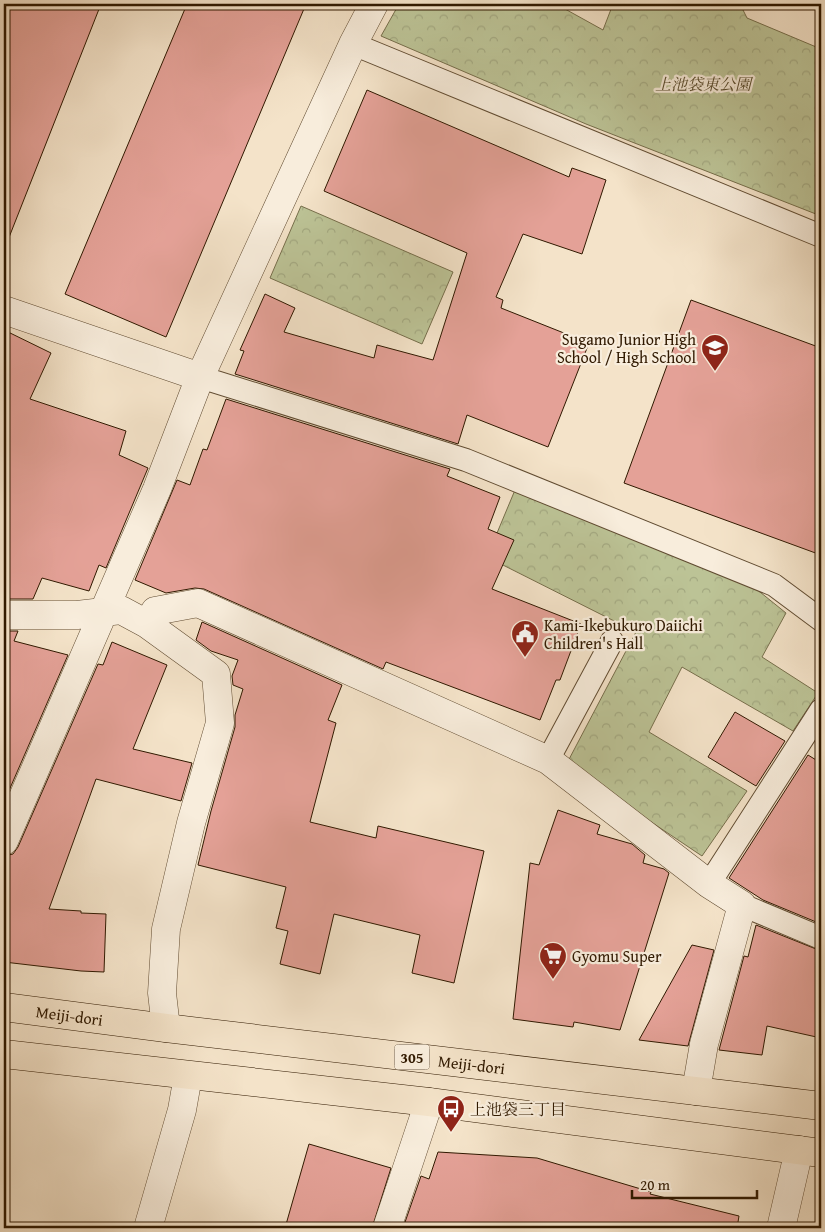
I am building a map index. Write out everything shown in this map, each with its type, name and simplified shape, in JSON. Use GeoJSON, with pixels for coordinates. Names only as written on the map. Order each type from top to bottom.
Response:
{"type":"FeatureCollection","features":[{"type":"Feature","properties":{"kind":"main road","name":"Meiji-dori"},"geometry":{"type":"LineString","coordinates":[[4,1007],[821,1106]]}},
{"type":"Feature","properties":{"kind":"main road"},"geometry":{"type":"LineString","coordinates":[[4,1054],[429,1102],[810,1151]]}},
{"type":"Feature","properties":{"kind":"street"},"geometry":{"type":"LineString","coordinates":[[4,841],[157,488],[200,377],[353,44],[374,4]]}},
{"type":"Feature","properties":{"kind":"street"},"geometry":{"type":"LineString","coordinates":[[4,310],[200,377]]}},
{"type":"Feature","properties":{"kind":"street"},"geometry":{"type":"LineString","coordinates":[[147,624],[154,611],[198,603],[548,760],[709,884],[742,905],[704,1044],[696,1091]]}},
{"type":"Feature","properties":{"kind":"street"},"geometry":{"type":"LineString","coordinates":[[4,615],[77,615],[121,610],[147,624],[216,674],[220,723],[191,823],[166,929],[162,993],[166,1028]]}},
{"type":"Feature","properties":{"kind":"street"},"geometry":{"type":"LineString","coordinates":[[148,1228],[182,1110],[188,1076]]}},
{"type":"Feature","properties":{"kind":"street"},"geometry":{"type":"LineString","coordinates":[[387,1228],[429,1102]]}},
{"type":"Feature","properties":{"kind":"street"},"geometry":{"type":"LineString","coordinates":[[781,1228],[810,1151]]}},
{"type":"Feature","properties":{"kind":"lane"},"geometry":{"type":"LineString","coordinates":[[353,44],[821,236]]}},
{"type":"Feature","properties":{"kind":"lane"},"geometry":{"type":"LineString","coordinates":[[200,377],[466,460],[774,586],[821,620]]}},
{"type":"Feature","properties":{"kind":"lane"},"geometry":{"type":"LineString","coordinates":[[548,760],[612,641]]}},
{"type":"Feature","properties":{"kind":"lane"},"geometry":{"type":"LineString","coordinates":[[709,884],[821,710]]}},
{"type":"Feature","properties":{"kind":"lane"},"geometry":{"type":"LineString","coordinates":[[742,905],[821,938]]}},
{"type":"Feature","properties":{"kind":"green space","name":"上池袋東公園"},"geometry":{"type":"Polygon","coordinates":[[[399,4],[556,4],[603,30],[613,4],[740,4],[747,18],[821,49],[821,216],[586,124],[381,36],[399,4]]]}},
{"type":"Feature","properties":{"kind":"green space"},"geometry":{"type":"Polygon","coordinates":[[[301,206],[453,272],[422,344],[270,278],[301,206]]]}},
{"type":"Feature","properties":{"kind":"green space"},"geometry":{"type":"Polygon","coordinates":[[[515,490],[755,588],[786,613],[762,657],[818,693],[793,731],[682,667],[649,732],[747,791],[702,856],[566,765],[636,632],[487,557],[515,490]]]}},
{"type":"Feature","properties":{"kind":"building"},"geometry":{"type":"Polygon","coordinates":[[[4,4],[101,4],[6,245],[4,245],[4,4]]]}},
{"type":"Feature","properties":{"kind":"building"},"geometry":{"type":"Polygon","coordinates":[[[187,4],[306,4],[166,337],[65,294],[187,4]]]}},
{"type":"Feature","properties":{"kind":"building"},"geometry":{"type":"Polygon","coordinates":[[[367,90],[569,177],[572,168],[606,180],[582,254],[523,234],[496,297],[503,300],[501,308],[589,343],[548,447],[467,415],[458,444],[235,374],[244,351],[240,350],[265,294],[295,308],[284,332],[374,358],[377,345],[433,360],[467,253],[324,191],[367,90]]]}},
{"type":"Feature","properties":{"kind":"building"},"geometry":{"type":"Polygon","coordinates":[[[691,300],[821,348],[821,555],[624,483],[691,300]]]}},
{"type":"Feature","properties":{"kind":"building"},"geometry":{"type":"Polygon","coordinates":[[[4,330],[51,353],[30,399],[126,431],[119,455],[148,468],[106,568],[99,565],[89,591],[42,578],[33,599],[4,599],[4,330]]]}},
{"type":"Feature","properties":{"kind":"building"},"geometry":{"type":"Polygon","coordinates":[[[226,399],[450,469],[447,476],[500,497],[488,529],[514,540],[492,589],[581,624],[560,680],[556,680],[540,720],[386,662],[383,669],[204,589],[195,588],[166,593],[135,580],[177,480],[190,485],[203,449],[207,450],[226,399]]]}},
{"type":"Feature","properties":{"kind":"building"},"geometry":{"type":"Polygon","coordinates":[[[202,622],[342,685],[328,720],[336,723],[310,822],[376,838],[378,826],[484,851],[454,983],[412,973],[420,935],[334,914],[320,974],[280,964],[288,931],[276,928],[286,887],[198,865],[235,727],[235,715],[243,689],[233,685],[232,676],[238,660],[211,651],[196,640],[202,622]]]}},
{"type":"Feature","properties":{"kind":"building"},"geometry":{"type":"Polygon","coordinates":[[[4,631],[18,631],[14,641],[68,655],[4,802],[4,631]]]}},
{"type":"Feature","properties":{"kind":"building"},"geometry":{"type":"Polygon","coordinates":[[[112,642],[167,665],[133,749],[192,763],[181,801],[96,779],[49,909],[106,914],[104,972],[4,962],[4,856],[13,854],[18,847],[98,664],[103,665],[112,642]]]}},
{"type":"Feature","properties":{"kind":"building"},"geometry":{"type":"Polygon","coordinates":[[[735,712],[785,741],[756,786],[708,757],[735,712]]]}},
{"type":"Feature","properties":{"kind":"building"},"geometry":{"type":"Polygon","coordinates":[[[808,755],[821,763],[821,924],[763,900],[729,878],[808,755]]]}},
{"type":"Feature","properties":{"kind":"building"},"geometry":{"type":"Polygon","coordinates":[[[558,810],[600,825],[597,834],[632,844],[645,855],[643,863],[664,869],[669,873],[620,1030],[574,1022],[573,1027],[513,1019],[530,863],[539,865],[558,810]]]}},
{"type":"Feature","properties":{"kind":"building"},"geometry":{"type":"Polygon","coordinates":[[[756,925],[821,951],[821,1038],[767,1026],[762,1055],[719,1050],[744,956],[748,957],[756,925]]]}},
{"type":"Feature","properties":{"kind":"building"},"geometry":{"type":"Polygon","coordinates":[[[692,945],[714,950],[688,1046],[639,1040],[692,945]]]}},
{"type":"Feature","properties":{"kind":"building"},"geometry":{"type":"Polygon","coordinates":[[[309,1144],[391,1168],[372,1228],[285,1228],[309,1144]]]}},
{"type":"Feature","properties":{"kind":"building"},"geometry":{"type":"Polygon","coordinates":[[[438,1152],[537,1158],[651,1192],[650,1194],[739,1216],[737,1228],[403,1228],[421,1176],[429,1179],[438,1152]]]}},
{"type":"Feature","properties":{"kind":"place","name":"Sugamo Junior High School / High School"},"geometry":{"type":"Point","coordinates":[715,372]}},
{"type":"Feature","properties":{"kind":"place","name":"Kami-Ikebukuro Daiichi Children's Hall"},"geometry":{"type":"Point","coordinates":[525,658]}},
{"type":"Feature","properties":{"kind":"place","name":"Gyomu Super"},"geometry":{"type":"Point","coordinates":[553,980]}},
{"type":"Feature","properties":{"kind":"place","name":"上池袋三丁目"},"geometry":{"type":"Point","coordinates":[451,1133]}}]}
